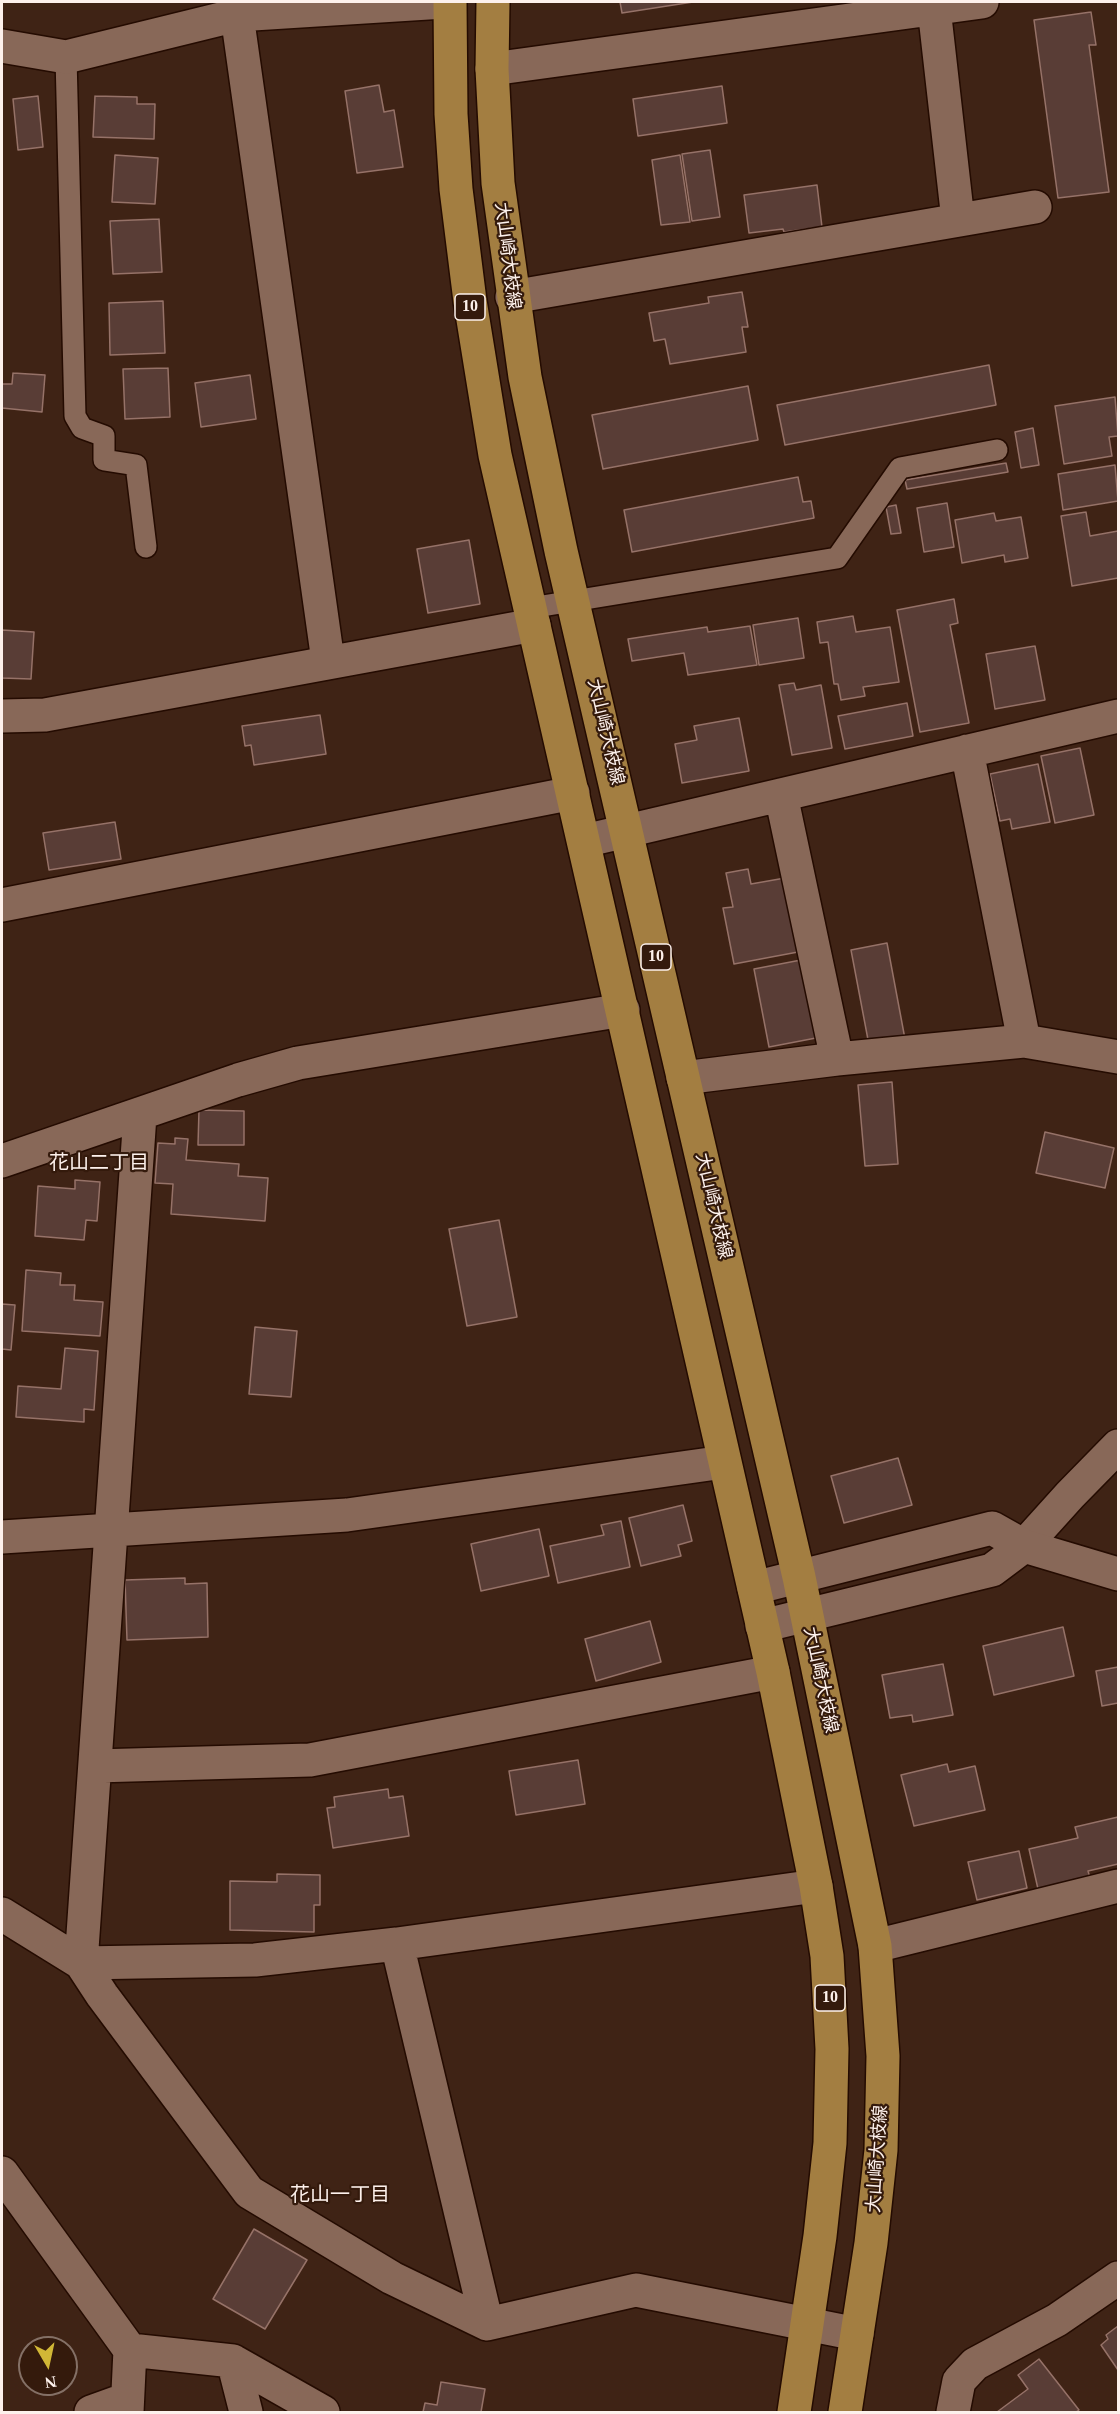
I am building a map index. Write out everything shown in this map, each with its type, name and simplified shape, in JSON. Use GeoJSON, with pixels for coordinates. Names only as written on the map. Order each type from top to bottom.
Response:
{"type":"FeatureCollection","features":[{"type":"Feature","properties":{"kind":"main road","name":"10"},"geometry":{"type":"LineString","coordinates":[[450,2],[451,114],[456,189],[464,264],[495,455],[773,1672],[816,1886],[830,1987],[832,2080],[824,2204],[794,2412]]}},
{"type":"Feature","properties":{"kind":"main road","name":"大山崎大枝線"},"geometry":{"type":"LineString","coordinates":[[493,2],[492,69],[498,183],[512,297],[525,377],[540,453],[799,1577],[875,1946],[883,2046],[882,2119],[871,2243],[845,2412]]}},
{"type":"Feature","properties":{"kind":"street"},"geometry":{"type":"LineString","coordinates":[[2,46],[66,57],[237,15],[444,2]]}},
{"type":"Feature","properties":{"kind":"street"},"geometry":{"type":"LineString","coordinates":[[492,69],[844,11],[934,8],[982,2]]}},
{"type":"Feature","properties":{"kind":"street"},"geometry":{"type":"LineString","coordinates":[[934,8],[958,220]]}},
{"type":"Feature","properties":{"kind":"street"},"geometry":{"type":"LineString","coordinates":[[237,15],[328,661]]}},
{"type":"Feature","properties":{"kind":"street"},"geometry":{"type":"LineString","coordinates":[[512,297],[1035,207]]}},
{"type":"Feature","properties":{"kind":"street"},"geometry":{"type":"LineString","coordinates":[[2,716],[45,715],[328,661],[532,616]]}},
{"type":"Feature","properties":{"kind":"street"},"geometry":{"type":"LineString","coordinates":[[584,841],[1119,716]]}},
{"type":"Feature","properties":{"kind":"street"},"geometry":{"type":"LineString","coordinates":[[967,751],[1024,1041]]}},
{"type":"Feature","properties":{"kind":"street"},"geometry":{"type":"LineString","coordinates":[[2,905],[573,794]]}},
{"type":"Feature","properties":{"kind":"street"},"geometry":{"type":"LineString","coordinates":[[780,795],[837,1059]]}},
{"type":"Feature","properties":{"kind":"street"},"geometry":{"type":"LineString","coordinates":[[2,1161],[238,1080],[298,1063],[623,1010]]}},
{"type":"Feature","properties":{"kind":"street"},"geometry":{"type":"LineString","coordinates":[[683,1078],[837,1059],[1024,1041],[1119,1057]]}},
{"type":"Feature","properties":{"kind":"street"},"geometry":{"type":"LineString","coordinates":[[81,1962],[140,1115]]}},
{"type":"Feature","properties":{"kind":"street"},"geometry":{"type":"LineString","coordinates":[[762,1626],[992,1570],[1024,1546],[1119,1446]]}},
{"type":"Feature","properties":{"kind":"street"},"geometry":{"type":"LineString","coordinates":[[2,1537],[347,1515],[724,1462]]}},
{"type":"Feature","properties":{"kind":"street"},"geometry":{"type":"LineString","coordinates":[[753,1588],[992,1528],[1024,1546],[1119,1574]]}},
{"type":"Feature","properties":{"kind":"street"},"geometry":{"type":"LineString","coordinates":[[95,1766],[310,1760],[773,1672]]}},
{"type":"Feature","properties":{"kind":"street"},"geometry":{"type":"LineString","coordinates":[[81,1962],[255,1960],[397,1944],[816,1886]]}},
{"type":"Feature","properties":{"kind":"street"},"geometry":{"type":"LineString","coordinates":[[875,1946],[1119,1886]]}},
{"type":"Feature","properties":{"kind":"street"},"geometry":{"type":"LineString","coordinates":[[2,1914],[81,1962],[102,1995],[249,2192],[392,2278],[487,2324],[636,2290],[857,2334]]}},
{"type":"Feature","properties":{"kind":"street"},"geometry":{"type":"LineString","coordinates":[[397,1944],[487,2324]]}},
{"type":"Feature","properties":{"kind":"street"},"geometry":{"type":"LineString","coordinates":[[2,2173],[130,2350],[127,2406],[91,2412]]}},
{"type":"Feature","properties":{"kind":"street"},"geometry":{"type":"LineString","coordinates":[[953,2412],[959,2381],[975,2364],[1057,2320],[1119,2278]]}},
{"type":"Feature","properties":{"kind":"street"},"geometry":{"type":"LineString","coordinates":[[130,2350],[233,2361],[323,2412]]}},
{"type":"Feature","properties":{"kind":"street"},"geometry":{"type":"LineString","coordinates":[[233,2361],[246,2412]]}},
{"type":"Feature","properties":{"kind":"lane"},"geometry":{"type":"LineString","coordinates":[[66,57],[75,416],[82,428],[104,436],[104,460],[136,465],[146,547]]}},
{"type":"Feature","properties":{"kind":"lane"},"geometry":{"type":"LineString","coordinates":[[532,616],[574,600],[837,558],[900,468],[997,450]]}},
{"type":"Feature","properties":{"kind":"building"},"geometry":{"type":"Polygon","coordinates":[[[620,2],[693,2],[622,13],[620,2]]]}},
{"type":"Feature","properties":{"kind":"building"},"geometry":{"type":"Polygon","coordinates":[[[1091,12],[1096,45],[1089,45],[1109,192],[1058,198],[1034,20],[1091,12]]]}},
{"type":"Feature","properties":{"kind":"building"},"geometry":{"type":"Polygon","coordinates":[[[379,85],[384,112],[394,110],[403,167],[357,173],[345,91],[379,85]]]}},
{"type":"Feature","properties":{"kind":"building"},"geometry":{"type":"Polygon","coordinates":[[[722,86],[727,123],[638,136],[633,99],[722,86]]]}},
{"type":"Feature","properties":{"kind":"building"},"geometry":{"type":"Polygon","coordinates":[[[38,96],[43,147],[18,150],[13,99],[38,96]]]}},
{"type":"Feature","properties":{"kind":"building"},"geometry":{"type":"Polygon","coordinates":[[[95,96],[137,97],[137,104],[155,104],[154,139],[93,137],[95,96]]]}},
{"type":"Feature","properties":{"kind":"building"},"geometry":{"type":"Polygon","coordinates":[[[710,150],[720,217],[692,221],[682,154],[710,150]]]}},
{"type":"Feature","properties":{"kind":"building"},"geometry":{"type":"Polygon","coordinates":[[[115,155],[158,158],[155,204],[112,202],[115,155]]]}},
{"type":"Feature","properties":{"kind":"building"},"geometry":{"type":"Polygon","coordinates":[[[680,155],[690,222],[661,225],[652,160],[680,155]]]}},
{"type":"Feature","properties":{"kind":"building"},"geometry":{"type":"Polygon","coordinates":[[[817,185],[822,227],[784,232],[783,229],[749,233],[744,195],[817,185]]]}},
{"type":"Feature","properties":{"kind":"building"},"geometry":{"type":"Polygon","coordinates":[[[159,219],[162,272],[113,274],[110,221],[159,219]]]}},
{"type":"Feature","properties":{"kind":"building"},"geometry":{"type":"Polygon","coordinates":[[[742,292],[748,327],[742,327],[746,352],[670,364],[665,339],[654,341],[649,313],[709,303],[708,297],[742,292]]]}},
{"type":"Feature","properties":{"kind":"building"},"geometry":{"type":"Polygon","coordinates":[[[163,301],[165,353],[110,355],[109,303],[163,301]]]}},
{"type":"Feature","properties":{"kind":"building"},"geometry":{"type":"Polygon","coordinates":[[[989,365],[996,405],[785,445],[777,405],[989,365]]]}},
{"type":"Feature","properties":{"kind":"building"},"geometry":{"type":"Polygon","coordinates":[[[168,368],[170,417],[125,419],[123,369],[168,368]]]}},
{"type":"Feature","properties":{"kind":"building"},"geometry":{"type":"Polygon","coordinates":[[[13,373],[45,375],[42,412],[2,408],[2,384],[12,384],[13,373]]]}},
{"type":"Feature","properties":{"kind":"building"},"geometry":{"type":"Polygon","coordinates":[[[250,375],[256,419],[201,427],[195,383],[250,375]]]}},
{"type":"Feature","properties":{"kind":"building"},"geometry":{"type":"Polygon","coordinates":[[[748,386],[758,440],[603,469],[592,415],[748,386]]]}},
{"type":"Feature","properties":{"kind":"building"},"geometry":{"type":"Polygon","coordinates":[[[1115,397],[1118,436],[1109,437],[1112,456],[1064,464],[1055,406],[1115,397]]]}},
{"type":"Feature","properties":{"kind":"building"},"geometry":{"type":"Polygon","coordinates":[[[1033,428],[1039,465],[1021,468],[1015,432],[1033,428]]]}},
{"type":"Feature","properties":{"kind":"building"},"geometry":{"type":"Polygon","coordinates":[[[1006,463],[1008,472],[907,489],[905,480],[1006,463]]]}},
{"type":"Feature","properties":{"kind":"building"},"geometry":{"type":"Polygon","coordinates":[[[1115,465],[1118,501],[1063,510],[1058,474],[1115,465]]]}},
{"type":"Feature","properties":{"kind":"building"},"geometry":{"type":"Polygon","coordinates":[[[798,477],[803,502],[811,501],[814,518],[632,552],[624,510],[798,477]]]}},
{"type":"Feature","properties":{"kind":"building"},"geometry":{"type":"Polygon","coordinates":[[[947,503],[954,547],[924,552],[917,508],[947,503]]]}},
{"type":"Feature","properties":{"kind":"building"},"geometry":{"type":"Polygon","coordinates":[[[896,505],[901,533],[891,534],[886,507],[896,505]]]}},
{"type":"Feature","properties":{"kind":"building"},"geometry":{"type":"Polygon","coordinates":[[[1086,512],[1090,536],[1118,531],[1118,578],[1072,586],[1061,516],[1086,512]]]}},
{"type":"Feature","properties":{"kind":"building"},"geometry":{"type":"Polygon","coordinates":[[[994,513],[996,521],[1021,517],[1028,558],[1005,562],[1004,555],[962,563],[955,520],[994,513]]]}},
{"type":"Feature","properties":{"kind":"building"},"geometry":{"type":"Polygon","coordinates":[[[469,540],[480,604],[428,613],[417,549],[469,540]]]}},
{"type":"Feature","properties":{"kind":"building"},"geometry":{"type":"Polygon","coordinates":[[[954,599],[958,623],[950,625],[969,723],[920,732],[897,610],[954,599]]]}},
{"type":"Feature","properties":{"kind":"building"},"geometry":{"type":"Polygon","coordinates":[[[853,616],[856,632],[890,627],[899,682],[863,687],[865,696],[841,700],[838,684],[834,684],[828,642],[820,643],[817,622],[853,616]]]}},
{"type":"Feature","properties":{"kind":"building"},"geometry":{"type":"Polygon","coordinates":[[[798,618],[804,658],[759,665],[753,625],[798,618]]]}},
{"type":"Feature","properties":{"kind":"building"},"geometry":{"type":"Polygon","coordinates":[[[750,626],[757,665],[688,675],[684,653],[632,661],[628,639],[707,627],[708,632],[750,626]]]}},
{"type":"Feature","properties":{"kind":"building"},"geometry":{"type":"Polygon","coordinates":[[[2,630],[34,632],[31,679],[2,678],[2,630]]]}},
{"type":"Feature","properties":{"kind":"building"},"geometry":{"type":"Polygon","coordinates":[[[1035,646],[1045,700],[995,709],[986,654],[1035,646]]]}},
{"type":"Feature","properties":{"kind":"building"},"geometry":{"type":"Polygon","coordinates":[[[794,683],[796,690],[821,685],[832,748],[792,755],[779,685],[794,683]]]}},
{"type":"Feature","properties":{"kind":"building"},"geometry":{"type":"Polygon","coordinates":[[[907,703],[913,736],[845,749],[838,716],[907,703]]]}},
{"type":"Feature","properties":{"kind":"building"},"geometry":{"type":"Polygon","coordinates":[[[320,715],[326,754],[254,765],[251,745],[245,746],[242,726],[320,715]]]}},
{"type":"Feature","properties":{"kind":"building"},"geometry":{"type":"Polygon","coordinates":[[[739,718],[749,771],[682,783],[675,744],[697,740],[694,726],[739,718]]]}},
{"type":"Feature","properties":{"kind":"building"},"geometry":{"type":"Polygon","coordinates":[[[1080,748],[1094,815],[1055,823],[1041,756],[1080,748]]]}},
{"type":"Feature","properties":{"kind":"building"},"geometry":{"type":"Polygon","coordinates":[[[1038,764],[1050,822],[1012,829],[1010,819],[1000,821],[990,774],[1038,764]]]}},
{"type":"Feature","properties":{"kind":"building"},"geometry":{"type":"Polygon","coordinates":[[[115,822],[121,859],[49,870],[43,833],[115,822]]]}},
{"type":"Feature","properties":{"kind":"building"},"geometry":{"type":"Polygon","coordinates":[[[748,869],[751,884],[785,878],[798,952],[734,964],[723,908],[733,907],[726,873],[748,869]]]}},
{"type":"Feature","properties":{"kind":"building"},"geometry":{"type":"Polygon","coordinates":[[[887,943],[905,1039],[869,1045],[851,950],[887,943]]]}},
{"type":"Feature","properties":{"kind":"building"},"geometry":{"type":"Polygon","coordinates":[[[801,960],[816,1038],[769,1047],[754,969],[801,960]]]}},
{"type":"Feature","properties":{"kind":"building"},"geometry":{"type":"Polygon","coordinates":[[[892,1082],[898,1164],[865,1166],[858,1085],[892,1082]]]}},
{"type":"Feature","properties":{"kind":"building"},"geometry":{"type":"Polygon","coordinates":[[[199,1110],[244,1111],[244,1145],[198,1145],[199,1110]]]}},
{"type":"Feature","properties":{"kind":"building"},"geometry":{"type":"Polygon","coordinates":[[[1045,1132],[1114,1148],[1105,1188],[1036,1173],[1045,1132]]]}},
{"type":"Feature","properties":{"kind":"building"},"geometry":{"type":"Polygon","coordinates":[[[175,1138],[188,1139],[186,1160],[239,1164],[238,1176],[268,1178],[265,1221],[171,1214],[173,1184],[155,1183],[158,1143],[175,1144],[175,1138]]]}},
{"type":"Feature","properties":{"kind":"building"},"geometry":{"type":"Polygon","coordinates":[[[75,1180],[100,1182],[97,1221],[86,1220],[84,1240],[35,1236],[38,1186],[75,1189],[75,1180]]]}},
{"type":"Feature","properties":{"kind":"building"},"geometry":{"type":"Polygon","coordinates":[[[499,1220],[517,1317],[467,1326],[449,1229],[499,1220]]]}},
{"type":"Feature","properties":{"kind":"building"},"geometry":{"type":"Polygon","coordinates":[[[26,1270],[61,1273],[60,1285],[75,1285],[74,1300],[103,1302],[100,1336],[22,1331],[26,1270]]]}},
{"type":"Feature","properties":{"kind":"building"},"geometry":{"type":"Polygon","coordinates":[[[2,1304],[15,1305],[11,1350],[2,1349],[2,1304]]]}},
{"type":"Feature","properties":{"kind":"building"},"geometry":{"type":"Polygon","coordinates":[[[255,1327],[297,1331],[291,1397],[249,1394],[255,1327]]]}},
{"type":"Feature","properties":{"kind":"building"},"geometry":{"type":"Polygon","coordinates":[[[65,1348],[98,1351],[94,1410],[84,1409],[84,1422],[16,1417],[18,1386],[61,1389],[65,1348]]]}},
{"type":"Feature","properties":{"kind":"building"},"geometry":{"type":"Polygon","coordinates":[[[898,1458],[912,1505],[844,1523],[831,1476],[898,1458]]]}},
{"type":"Feature","properties":{"kind":"building"},"geometry":{"type":"Polygon","coordinates":[[[683,1505],[692,1541],[678,1545],[681,1556],[641,1566],[629,1518],[683,1505]]]}},
{"type":"Feature","properties":{"kind":"building"},"geometry":{"type":"Polygon","coordinates":[[[621,1521],[630,1567],[558,1583],[550,1546],[604,1535],[601,1525],[621,1521]]]}},
{"type":"Feature","properties":{"kind":"building"},"geometry":{"type":"Polygon","coordinates":[[[539,1529],[549,1576],[481,1591],[471,1544],[539,1529]]]}},
{"type":"Feature","properties":{"kind":"building"},"geometry":{"type":"Polygon","coordinates":[[[185,1578],[185,1584],[207,1583],[208,1637],[127,1640],[125,1580],[185,1578]]]}},
{"type":"Feature","properties":{"kind":"building"},"geometry":{"type":"Polygon","coordinates":[[[650,1621],[661,1662],[596,1681],[585,1639],[650,1621]]]}},
{"type":"Feature","properties":{"kind":"building"},"geometry":{"type":"Polygon","coordinates":[[[1063,1627],[1074,1676],[994,1695],[983,1646],[1063,1627]]]}},
{"type":"Feature","properties":{"kind":"building"},"geometry":{"type":"Polygon","coordinates":[[[943,1664],[953,1715],[913,1722],[912,1715],[890,1718],[882,1675],[943,1664]]]}},
{"type":"Feature","properties":{"kind":"building"},"geometry":{"type":"Polygon","coordinates":[[[1118,1667],[1118,1703],[1102,1706],[1096,1671],[1118,1667]]]}},
{"type":"Feature","properties":{"kind":"building"},"geometry":{"type":"Polygon","coordinates":[[[578,1760],[585,1804],[516,1815],[509,1771],[578,1760]]]}},
{"type":"Feature","properties":{"kind":"building"},"geometry":{"type":"Polygon","coordinates":[[[947,1764],[949,1772],[975,1766],[985,1810],[914,1826],[901,1775],[947,1764]]]}},
{"type":"Feature","properties":{"kind":"building"},"geometry":{"type":"Polygon","coordinates":[[[388,1789],[389,1798],[403,1796],[409,1836],[333,1848],[327,1808],[335,1807],[334,1797],[388,1789]]]}},
{"type":"Feature","properties":{"kind":"building"},"geometry":{"type":"Polygon","coordinates":[[[1118,1817],[1118,1864],[1088,1871],[1090,1878],[1038,1889],[1029,1849],[1078,1838],[1075,1827],[1118,1817]]]}},
{"type":"Feature","properties":{"kind":"building"},"geometry":{"type":"Polygon","coordinates":[[[1019,1851],[1027,1888],[977,1900],[968,1862],[1019,1851]]]}},
{"type":"Feature","properties":{"kind":"building"},"geometry":{"type":"Polygon","coordinates":[[[277,1874],[320,1875],[320,1905],[314,1905],[314,1932],[230,1930],[230,1881],[277,1882],[277,1874]]]}},
{"type":"Feature","properties":{"kind":"building"},"geometry":{"type":"Polygon","coordinates":[[[254,2229],[307,2260],[265,2329],[213,2299],[254,2229]]]}},
{"type":"Feature","properties":{"kind":"building"},"geometry":{"type":"Polygon","coordinates":[[[1118,2326],[1118,2370],[1101,2345],[1108,2339],[1106,2335],[1118,2326]]]}},
{"type":"Feature","properties":{"kind":"building"},"geometry":{"type":"Polygon","coordinates":[[[1039,2359],[1079,2410],[1076,2412],[997,2412],[1028,2389],[1018,2375],[1039,2359]]]}},
{"type":"Feature","properties":{"kind":"building"},"geometry":{"type":"Polygon","coordinates":[[[441,2382],[485,2389],[481,2412],[423,2412],[425,2403],[437,2405],[441,2382]]]}},
{"type":"Feature","properties":{"kind":"district","name":"花山二丁目"},"geometry":{"type":"Point","coordinates":[99,1164]}},
{"type":"Feature","properties":{"kind":"district","name":"花山一丁目"},"geometry":{"type":"Point","coordinates":[340,2196]}}]}
